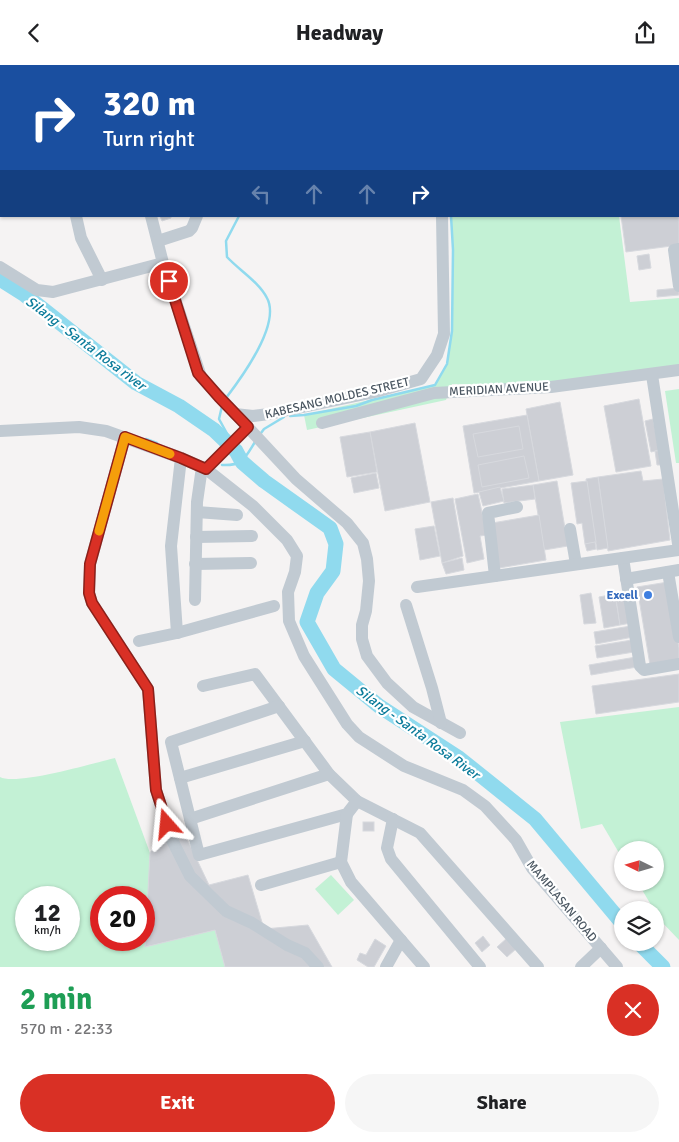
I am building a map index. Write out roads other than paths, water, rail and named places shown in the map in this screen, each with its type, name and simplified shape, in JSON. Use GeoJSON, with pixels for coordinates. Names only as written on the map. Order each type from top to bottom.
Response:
{"type":"FeatureCollection","features":[{"type":"Feature","properties":{"kind":"street"},"geometry":{"type":"LineString","coordinates":[[76,217],[81,238],[102,280]]}},
{"type":"Feature","properties":{"kind":"street"},"geometry":{"type":"LineString","coordinates":[[152,217],[163,263],[198,373],[246,430],[296,479],[347,523],[364,543],[368,581],[362,639],[367,656],[387,683],[413,707],[460,733]]}},
{"type":"Feature","properties":{"kind":"street"},"geometry":{"type":"LineString","coordinates":[[158,241],[190,231],[197,217]]}},
{"type":"Feature","properties":{"kind":"street","name":"KABESANG MOLDES STREET"},"geometry":{"type":"LineString","coordinates":[[235,415],[253,416],[269,414],[421,379],[437,355],[444,333],[442,217]]}},
{"type":"Feature","properties":{"kind":"street"},"geometry":{"type":"LineString","coordinates":[[679,249],[674,250],[679,285]]}},
{"type":"Feature","properties":{"kind":"street"},"geometry":{"type":"LineString","coordinates":[[0,267],[37,290],[53,292],[163,263]]}},
{"type":"Feature","properties":{"kind":"street","name":"MERIDIAN AVENUE"},"geometry":{"type":"LineString","coordinates":[[322,423],[434,393],[551,387],[679,370]]}},
{"type":"Feature","properties":{"kind":"street"},"geometry":{"type":"LineString","coordinates":[[417,587],[679,550],[652,375]]}},
{"type":"Feature","properties":{"kind":"street"},"geometry":{"type":"LineString","coordinates":[[0,431],[79,427],[106,431],[204,468]]}},
{"type":"Feature","properties":{"kind":"street"},"geometry":{"type":"LineString","coordinates":[[194,600],[197,512],[204,468],[222,454],[246,430]]}},
{"type":"Feature","properties":{"kind":"street"},"geometry":{"type":"LineString","coordinates":[[125,437],[90,564],[89,593],[92,603],[148,689],[156,790],[172,840],[190,876],[226,911],[252,923],[287,945],[305,953],[318,967]]}},
{"type":"Feature","properties":{"kind":"street"},"geometry":{"type":"LineString","coordinates":[[177,633],[171,546],[181,458]]}},
{"type":"Feature","properties":{"kind":"street","name":"MAMPLASAN ROAD"},"geometry":{"type":"LineString","coordinates":[[204,468],[253,506],[287,540],[297,556],[295,572],[288,592],[289,621],[304,656],[347,724],[359,737],[404,766],[463,790],[485,806],[516,839],[532,868],[617,967]]}},
{"type":"Feature","properties":{"kind":"street"},"geometry":{"type":"LineString","coordinates":[[495,576],[488,513],[517,507]]}},
{"type":"Feature","properties":{"kind":"street"},"geometry":{"type":"LineString","coordinates":[[197,512],[237,515]]}},
{"type":"Feature","properties":{"kind":"street"},"geometry":{"type":"LineString","coordinates":[[570,529],[576,564]]}},
{"type":"Feature","properties":{"kind":"street"},"geometry":{"type":"LineString","coordinates":[[196,537],[252,536]]}},
{"type":"Feature","properties":{"kind":"street"},"geometry":{"type":"LineString","coordinates":[[623,558],[641,669],[679,664]]}},
{"type":"Feature","properties":{"kind":"street"},"geometry":{"type":"LineString","coordinates":[[196,564],[251,563]]}},
{"type":"Feature","properties":{"kind":"street"},"geometry":{"type":"LineString","coordinates":[[626,579],[674,571],[679,637]]}},
{"type":"Feature","properties":{"kind":"street"},"geometry":{"type":"LineString","coordinates":[[406,605],[441,723]]}},
{"type":"Feature","properties":{"kind":"street"},"geometry":{"type":"LineString","coordinates":[[140,641],[177,633],[274,606]]}},
{"type":"Feature","properties":{"kind":"street"},"geometry":{"type":"LineString","coordinates":[[203,686],[255,673],[330,775],[357,801],[420,833],[538,967]]}},
{"type":"Feature","properties":{"kind":"street"},"geometry":{"type":"LineString","coordinates":[[279,706],[171,742],[199,855],[347,814]]}},
{"type":"Feature","properties":{"kind":"street"},"geometry":{"type":"LineString","coordinates":[[180,778],[304,741]]}},
{"type":"Feature","properties":{"kind":"street"},"geometry":{"type":"LineString","coordinates":[[190,819],[330,775]]}},
{"type":"Feature","properties":{"kind":"street"},"geometry":{"type":"LineString","coordinates":[[357,801],[347,814],[342,862],[351,882],[424,967]]}},
{"type":"Feature","properties":{"kind":"street"},"geometry":{"type":"LineString","coordinates":[[393,819],[387,848],[391,859],[480,967]]}},
{"type":"Feature","properties":{"kind":"street"},"geometry":{"type":"LineString","coordinates":[[261,885],[342,862]]}},
{"type":"Feature","properties":{"kind":"street"},"geometry":{"type":"LineString","coordinates":[[386,967],[401,941]]}},
{"type":"Feature","properties":{"kind":"street"},"geometry":{"type":"LineString","coordinates":[[581,967],[601,948]]}},
{"type":"Feature","properties":{"kind":"waterway"},"geometry":{"type":"LineString","coordinates":[[226,398],[258,350],[269,322],[270,309],[267,298],[259,287],[227,257],[226,241],[238,217]]}},
{"type":"Feature","properties":{"kind":"waterway"},"geometry":{"type":"LineString","coordinates":[[290,416],[356,406],[372,400],[435,385],[447,364],[452,331],[453,250],[451,217]]}},
{"type":"Feature","properties":{"kind":"waterway","name":"Silang - Santa Rosa River"},"geometry":{"type":"LineString","coordinates":[[0,279],[25,295],[136,383],[179,406],[214,430],[236,451],[242,462],[264,481],[330,528],[336,544],[333,571],[317,593],[307,622],[334,669],[379,706],[459,758],[535,819],[614,913]]}},
{"type":"Feature","properties":{"kind":"waterway"},"geometry":{"type":"LineString","coordinates":[[222,406],[219,419],[230,439]]}},
{"type":"Feature","properties":{"kind":"waterway"},"geometry":{"type":"LineString","coordinates":[[261,433],[264,429],[284,417]]}},
{"type":"Feature","properties":{"kind":"waterway"},"geometry":{"type":"LineString","coordinates":[[146,439],[157,443]]}},
{"type":"Feature","properties":{"kind":"waterway","name":"Silang - Santa Rosa River"},"geometry":{"type":"LineString","coordinates":[[222,465],[235,464],[243,460],[255,442]]}},
{"type":"Feature","properties":{"kind":"waterway","name":"Silang - Santa Rosa river"},"geometry":{"type":"LineString","coordinates":[[234,446],[242,462]]}},
{"type":"Feature","properties":{"kind":"waterway","name":"Silang - Santa Rosa River"},"geometry":{"type":"LineString","coordinates":[[647,951],[663,967]]}},
{"type":"Feature","properties":{"kind":"place","name":"Excell"},"geometry":{"type":"Point","coordinates":[648,595]}}]}
